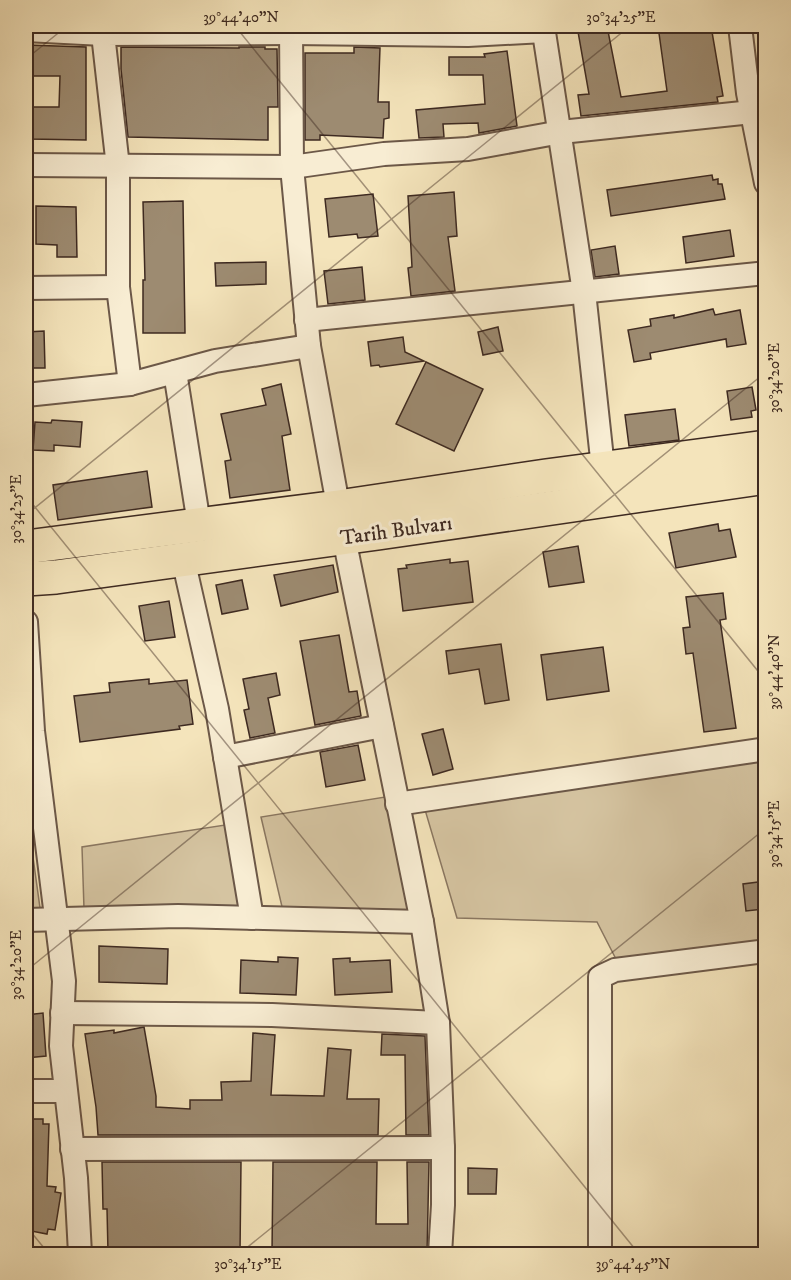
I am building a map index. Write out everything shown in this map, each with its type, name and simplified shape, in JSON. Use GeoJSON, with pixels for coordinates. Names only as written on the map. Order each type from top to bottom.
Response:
{"type":"FeatureCollection","features":[{"type":"Feature","properties":{"kind":"main road"},"geometry":{"type":"LineString","coordinates":[[41,546],[199,524],[341,522],[603,468],[765,447]]}},
{"type":"Feature","properties":{"kind":"main road","name":"Tarih Bulvarı"},"geometry":{"type":"LineString","coordinates":[[26,579],[56,577],[183,558],[341,522],[765,477]]}},
{"type":"Feature","properties":{"kind":"street"},"geometry":{"type":"LineString","coordinates":[[740,26],[765,183]]}},
{"type":"Feature","properties":{"kind":"street"},"geometry":{"type":"LineString","coordinates":[[26,30],[291,29],[468,35],[543,28],[561,132],[584,292],[603,468]]}},
{"type":"Feature","properties":{"kind":"street"},"geometry":{"type":"LineString","coordinates":[[291,29],[292,167],[309,346],[341,522],[422,922],[438,1023],[443,1148],[440,1254]]}},
{"type":"Feature","properties":{"kind":"street"},"geometry":{"type":"LineString","coordinates":[[103,30],[118,167],[118,287],[130,384]]}},
{"type":"Feature","properties":{"kind":"street"},"geometry":{"type":"LineString","coordinates":[[26,165],[292,167],[384,154],[468,149],[561,132],[752,112]]}},
{"type":"Feature","properties":{"kind":"street"},"geometry":{"type":"LineString","coordinates":[[306,320],[765,273]]}},
{"type":"Feature","properties":{"kind":"street"},"geometry":{"type":"LineString","coordinates":[[26,288],[118,287]]}},
{"type":"Feature","properties":{"kind":"street"},"geometry":{"type":"LineString","coordinates":[[26,394],[130,384],[215,361],[309,346]]}},
{"type":"Feature","properties":{"kind":"street"},"geometry":{"type":"LineString","coordinates":[[175,372],[199,524]]}},
{"type":"Feature","properties":{"kind":"street"},"geometry":{"type":"LineString","coordinates":[[183,558],[217,709],[252,918]]}},
{"type":"Feature","properties":{"kind":"street"},"geometry":{"type":"LineString","coordinates":[[26,622],[33,731],[64,981],[60,1046],[76,1178],[80,1254]]}},
{"type":"Feature","properties":{"kind":"street"},"geometry":{"type":"LineString","coordinates":[[225,756],[382,726]]}},
{"type":"Feature","properties":{"kind":"street"},"geometry":{"type":"LineString","coordinates":[[397,804],[765,748]]}},
{"type":"Feature","properties":{"kind":"street"},"geometry":{"type":"LineString","coordinates":[[26,920],[178,916],[422,922]]}},
{"type":"Feature","properties":{"kind":"street"},"geometry":{"type":"LineString","coordinates":[[600,1254],[600,977],[615,970],[765,951]]}},
{"type":"Feature","properties":{"kind":"street"},"geometry":{"type":"LineString","coordinates":[[62,1013],[272,1015],[438,1023]]}},
{"type":"Feature","properties":{"kind":"street"},"geometry":{"type":"LineString","coordinates":[[26,1091],[65,1091]]}},
{"type":"Feature","properties":{"kind":"street"},"geometry":{"type":"LineString","coordinates":[[72,1149],[443,1148]]}},
{"type":"Feature","properties":{"kind":"shaded area"},"geometry":{"type":"Polygon","coordinates":[[[765,758],[765,945],[618,963],[597,922],[457,918],[423,803],[765,758]]]}},
{"type":"Feature","properties":{"kind":"shaded area"},"geometry":{"type":"Polygon","coordinates":[[[385,797],[410,910],[283,911],[261,817],[385,797]]]}},
{"type":"Feature","properties":{"kind":"shaded area"},"geometry":{"type":"Polygon","coordinates":[[[225,825],[240,906],[84,909],[82,847],[225,825]]]}},
{"type":"Feature","properties":{"kind":"shaded area"},"geometry":{"type":"Polygon","coordinates":[[[26,850],[32,850],[40,908],[26,908],[26,850]]]}},
{"type":"Feature","properties":{"kind":"building"},"geometry":{"type":"Polygon","coordinates":[[[577,26],[607,26],[621,97],[667,91],[658,26],[711,26],[723,96],[717,97],[718,102],[581,116],[578,95],[589,94],[577,26]]]}},
{"type":"Feature","properties":{"kind":"building"},"geometry":{"type":"Polygon","coordinates":[[[26,45],[86,47],[86,140],[29,139],[29,107],[59,107],[60,76],[26,76],[26,45]]]}},
{"type":"Feature","properties":{"kind":"building"},"geometry":{"type":"Polygon","coordinates":[[[121,47],[265,47],[265,49],[277,49],[278,107],[268,107],[268,140],[128,137],[121,47]]]}},
{"type":"Feature","properties":{"kind":"building"},"geometry":{"type":"Polygon","coordinates":[[[354,47],[380,48],[378,102],[389,102],[389,118],[384,119],[383,138],[320,135],[320,140],[305,140],[305,53],[354,53],[354,47]]]}},
{"type":"Feature","properties":{"kind":"building"},"geometry":{"type":"Polygon","coordinates":[[[507,51],[517,126],[479,133],[478,123],[443,124],[444,137],[419,138],[416,110],[485,104],[483,75],[449,75],[449,57],[485,57],[484,54],[507,51]]]}},
{"type":"Feature","properties":{"kind":"building"},"geometry":{"type":"Polygon","coordinates":[[[712,175],[713,180],[718,179],[718,184],[722,184],[725,199],[611,216],[607,190],[712,175]]]}},
{"type":"Feature","properties":{"kind":"building"},"geometry":{"type":"Polygon","coordinates":[[[454,192],[457,236],[448,237],[455,291],[411,296],[408,268],[412,267],[408,196],[454,192]]]}},
{"type":"Feature","properties":{"kind":"building"},"geometry":{"type":"Polygon","coordinates":[[[373,194],[378,236],[358,238],[357,234],[329,237],[325,199],[373,194]]]}},
{"type":"Feature","properties":{"kind":"building"},"geometry":{"type":"Polygon","coordinates":[[[183,201],[185,333],[143,333],[143,280],[145,280],[143,202],[183,201]]]}},
{"type":"Feature","properties":{"kind":"building"},"geometry":{"type":"Polygon","coordinates":[[[36,206],[76,207],[77,257],[57,257],[57,245],[36,244],[36,206]]]}},
{"type":"Feature","properties":{"kind":"building"},"geometry":{"type":"Polygon","coordinates":[[[730,230],[734,256],[686,263],[683,237],[730,230]]]}},
{"type":"Feature","properties":{"kind":"building"},"geometry":{"type":"Polygon","coordinates":[[[615,246],[619,274],[595,277],[591,250],[615,246]]]}},
{"type":"Feature","properties":{"kind":"building"},"geometry":{"type":"Polygon","coordinates":[[[266,262],[266,284],[216,286],[215,263],[266,262]]]}},
{"type":"Feature","properties":{"kind":"building"},"geometry":{"type":"Polygon","coordinates":[[[362,267],[365,300],[328,304],[324,271],[362,267]]]}},
{"type":"Feature","properties":{"kind":"building"},"geometry":{"type":"Polygon","coordinates":[[[713,309],[715,315],[740,310],[746,344],[727,347],[726,339],[650,353],[651,359],[634,362],[628,330],[651,326],[650,319],[674,315],[674,318],[713,309]]]}},
{"type":"Feature","properties":{"kind":"building"},"geometry":{"type":"Polygon","coordinates":[[[498,327],[503,351],[483,355],[478,332],[498,327]]]}},
{"type":"Feature","properties":{"kind":"building"},"geometry":{"type":"Polygon","coordinates":[[[44,331],[45,368],[26,368],[26,332],[44,331]]]}},
{"type":"Feature","properties":{"kind":"building"},"geometry":{"type":"Polygon","coordinates":[[[403,337],[405,352],[424,361],[380,367],[379,365],[371,366],[368,342],[403,337]]]}},
{"type":"Feature","properties":{"kind":"building"},"geometry":{"type":"Polygon","coordinates":[[[426,362],[483,389],[454,451],[396,424],[426,362]]]}},
{"type":"Feature","properties":{"kind":"building"},"geometry":{"type":"Polygon","coordinates":[[[281,384],[291,434],[282,436],[290,490],[230,498],[225,461],[231,460],[221,414],[266,405],[262,389],[281,384]]]}},
{"type":"Feature","properties":{"kind":"building"},"geometry":{"type":"Polygon","coordinates":[[[752,387],[756,410],[751,411],[752,417],[731,420],[727,391],[752,387]]]}},
{"type":"Feature","properties":{"kind":"building"},"geometry":{"type":"Polygon","coordinates":[[[675,409],[679,440],[629,446],[625,415],[675,409]]]}},
{"type":"Feature","properties":{"kind":"building"},"geometry":{"type":"Polygon","coordinates":[[[52,420],[82,422],[80,447],[54,445],[54,451],[33,450],[35,422],[51,423],[52,420]]]}},
{"type":"Feature","properties":{"kind":"building"},"geometry":{"type":"Polygon","coordinates":[[[147,471],[152,507],[58,520],[53,485],[147,471]]]}},
{"type":"Feature","properties":{"kind":"building"},"geometry":{"type":"Polygon","coordinates":[[[718,524],[719,531],[730,529],[736,557],[676,568],[669,533],[718,524]]]}},
{"type":"Feature","properties":{"kind":"building"},"geometry":{"type":"Polygon","coordinates":[[[578,546],[584,582],[549,587],[543,552],[578,546]]]}},
{"type":"Feature","properties":{"kind":"building"},"geometry":{"type":"Polygon","coordinates":[[[450,559],[450,563],[468,561],[473,602],[403,611],[398,569],[407,568],[406,565],[450,559]]]}},
{"type":"Feature","properties":{"kind":"building"},"geometry":{"type":"Polygon","coordinates":[[[333,565],[338,592],[281,606],[274,575],[333,565]]]}},
{"type":"Feature","properties":{"kind":"building"},"geometry":{"type":"Polygon","coordinates":[[[242,580],[248,609],[222,614],[216,585],[242,580]]]}},
{"type":"Feature","properties":{"kind":"building"},"geometry":{"type":"Polygon","coordinates":[[[723,593],[726,619],[720,620],[736,728],[704,732],[693,653],[686,654],[683,628],[690,627],[686,597],[723,593]]]}},
{"type":"Feature","properties":{"kind":"building"},"geometry":{"type":"Polygon","coordinates":[[[169,601],[175,637],[145,641],[139,606],[169,601]]]}},
{"type":"Feature","properties":{"kind":"building"},"geometry":{"type":"Polygon","coordinates":[[[339,635],[349,692],[357,691],[361,716],[315,725],[300,641],[339,635]]]}},
{"type":"Feature","properties":{"kind":"building"},"geometry":{"type":"Polygon","coordinates":[[[501,644],[509,700],[485,704],[479,669],[449,674],[446,651],[501,644]]]}},
{"type":"Feature","properties":{"kind":"building"},"geometry":{"type":"Polygon","coordinates":[[[603,647],[609,691],[547,700],[541,655],[603,647]]]}},
{"type":"Feature","properties":{"kind":"building"},"geometry":{"type":"Polygon","coordinates":[[[276,673],[280,695],[268,698],[275,733],[250,738],[244,710],[249,709],[243,679],[276,673]]]}},
{"type":"Feature","properties":{"kind":"building"},"geometry":{"type":"Polygon","coordinates":[[[149,679],[149,684],[187,680],[193,724],[179,726],[180,729],[80,742],[74,696],[110,692],[109,683],[149,679]]]}},
{"type":"Feature","properties":{"kind":"building"},"geometry":{"type":"Polygon","coordinates":[[[443,729],[453,769],[433,775],[422,734],[443,729]]]}},
{"type":"Feature","properties":{"kind":"building"},"geometry":{"type":"Polygon","coordinates":[[[358,745],[365,780],[326,787],[320,752],[358,745]]]}},
{"type":"Feature","properties":{"kind":"building"},"geometry":{"type":"Polygon","coordinates":[[[765,881],[765,909],[746,911],[743,884],[765,881]]]}},
{"type":"Feature","properties":{"kind":"building"},"geometry":{"type":"Polygon","coordinates":[[[99,946],[168,949],[167,984],[99,982],[99,946]]]}},
{"type":"Feature","properties":{"kind":"building"},"geometry":{"type":"Polygon","coordinates":[[[278,957],[298,958],[296,995],[240,993],[241,960],[278,962],[278,957]]]}},
{"type":"Feature","properties":{"kind":"building"},"geometry":{"type":"Polygon","coordinates":[[[350,958],[350,962],[390,960],[392,992],[335,995],[333,959],[350,958]]]}},
{"type":"Feature","properties":{"kind":"building"},"geometry":{"type":"Polygon","coordinates":[[[43,1013],[46,1056],[26,1058],[26,1015],[43,1013]]]}},
{"type":"Feature","properties":{"kind":"building"},"geometry":{"type":"Polygon","coordinates":[[[144,1027],[156,1107],[190,1109],[190,1100],[222,1100],[221,1082],[251,1081],[253,1033],[275,1035],[271,1095],[324,1096],[328,1048],[351,1050],[347,1099],[379,1099],[378,1135],[98,1135],[85,1034],[114,1030],[114,1033],[144,1027]]]}},
{"type":"Feature","properties":{"kind":"building"},"geometry":{"type":"Polygon","coordinates":[[[382,1034],[425,1036],[429,1135],[406,1135],[405,1055],[381,1055],[382,1034]]]}},
{"type":"Feature","properties":{"kind":"building"},"geometry":{"type":"Polygon","coordinates":[[[26,1119],[43,1119],[43,1124],[49,1124],[47,1186],[56,1187],[55,1192],[61,1193],[55,1230],[48,1229],[47,1234],[26,1230],[26,1119]]]}},
{"type":"Feature","properties":{"kind":"building"},"geometry":{"type":"Polygon","coordinates":[[[102,1162],[241,1162],[240,1253],[108,1252],[107,1209],[103,1209],[102,1162]]]}},
{"type":"Feature","properties":{"kind":"building"},"geometry":{"type":"Polygon","coordinates":[[[273,1162],[377,1162],[376,1224],[408,1224],[407,1162],[429,1162],[427,1254],[272,1253],[273,1162]]]}},
{"type":"Feature","properties":{"kind":"building"},"geometry":{"type":"Polygon","coordinates":[[[468,1168],[497,1169],[496,1194],[468,1194],[468,1168]]]}}]}
